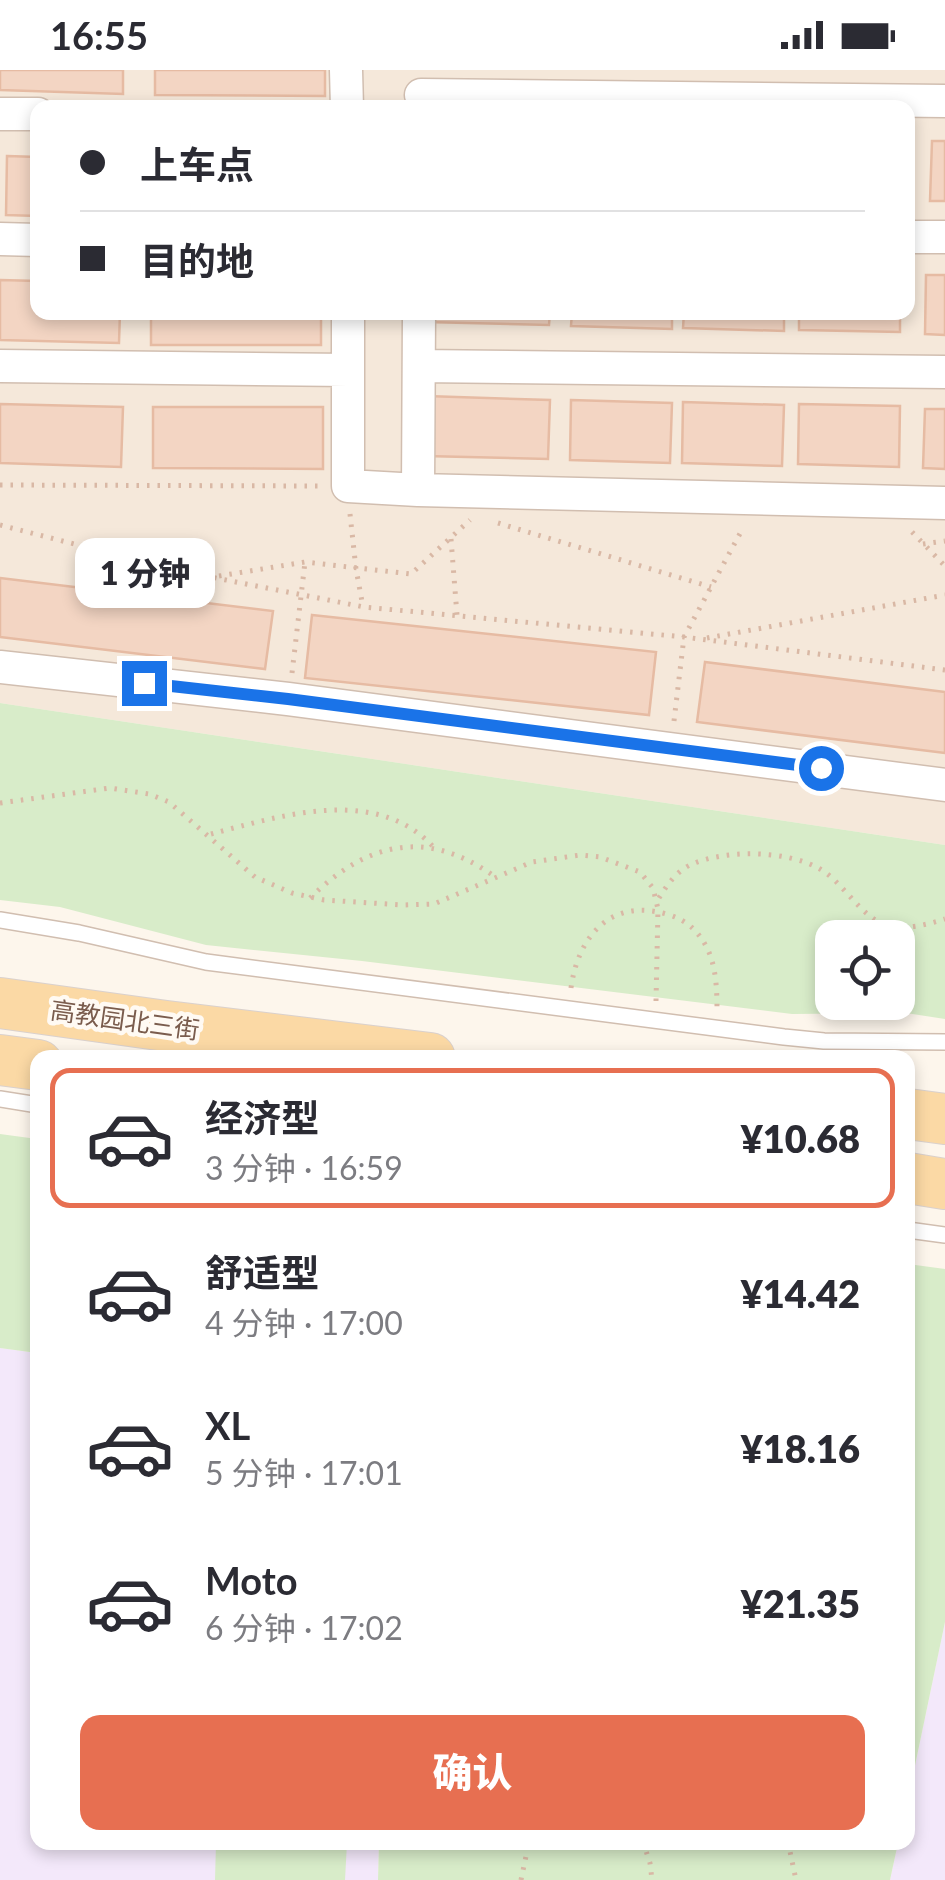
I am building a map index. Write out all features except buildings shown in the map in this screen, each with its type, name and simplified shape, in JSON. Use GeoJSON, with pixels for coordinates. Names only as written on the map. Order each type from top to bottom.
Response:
{"type":"FeatureCollection","features":[{"type":"Feature","properties":{"kind":"main road","name":"高教园北三街"},"geometry":{"type":"LineString","coordinates":[[0,1004],[364,1050]]}},
{"type":"Feature","properties":{"kind":"main road"},"geometry":{"type":"LineString","coordinates":[[0,1060],[30,1064]]}},
{"type":"Feature","properties":{"kind":"main road"},"geometry":{"type":"LineString","coordinates":[[915,1115],[945,1119]]}},
{"type":"Feature","properties":{"kind":"main road"},"geometry":{"type":"LineString","coordinates":[[915,1179],[945,1184]]}},
{"type":"Feature","properties":{"kind":"street"},"geometry":{"type":"LineString","coordinates":[[346,70],[346,100]]}},
{"type":"Feature","properties":{"kind":"street"},"geometry":{"type":"LineString","coordinates":[[421,91],[893,100]]}},
{"type":"Feature","properties":{"kind":"street"},"geometry":{"type":"LineString","coordinates":[[915,100],[945,101]]}},
{"type":"Feature","properties":{"kind":"street"},"geometry":{"type":"LineString","coordinates":[[0,114],[30,114]]}},
{"type":"Feature","properties":{"kind":"street"},"geometry":{"type":"LineString","coordinates":[[915,237],[945,237]]}},
{"type":"Feature","properties":{"kind":"street"},"geometry":{"type":"LineString","coordinates":[[0,239],[30,240]]}},
{"type":"Feature","properties":{"kind":"street"},"geometry":{"type":"LineString","coordinates":[[348,320],[348,486],[945,503]]}},
{"type":"Feature","properties":{"kind":"street"},"geometry":{"type":"LineString","coordinates":[[418,490],[419,320]]}},
{"type":"Feature","properties":{"kind":"street"},"geometry":{"type":"LineString","coordinates":[[0,366],[348,370]]}},
{"type":"Feature","properties":{"kind":"street"},"geometry":{"type":"LineString","coordinates":[[419,366],[945,372]]}},
{"type":"Feature","properties":{"kind":"street"},"geometry":{"type":"LineString","coordinates":[[0,667],[288,699],[945,785]]}},
{"type":"Feature","properties":{"kind":"lane"},"geometry":{"type":"LineString","coordinates":[[0,920],[79,933],[206,962],[419,990],[824,1041],[945,1042]]}},
{"type":"Feature","properties":{"kind":"lane"},"geometry":{"type":"LineString","coordinates":[[0,1100],[30,1103]]}},
{"type":"Feature","properties":{"kind":"lane"},"geometry":{"type":"LineString","coordinates":[[915,1231],[945,1235]]}},
{"type":"Feature","properties":{"kind":"path"},"geometry":{"type":"LineString","coordinates":[[0,485],[332,486]]}},
{"type":"Feature","properties":{"kind":"path"},"geometry":{"type":"LineString","coordinates":[[350,507],[364,607]]}},
{"type":"Feature","properties":{"kind":"path"},"geometry":{"type":"LineString","coordinates":[[212,577],[306,562],[411,574],[474,516]]}},
{"type":"Feature","properties":{"kind":"path"},"geometry":{"type":"LineString","coordinates":[[670,748],[684,637],[750,516]]}},
{"type":"Feature","properties":{"kind":"path"},"geometry":{"type":"LineString","coordinates":[[0,525],[212,577],[364,607],[684,637],[945,670]]}},
{"type":"Feature","properties":{"kind":"path"},"geometry":{"type":"LineString","coordinates":[[511,527],[710,587]]}},
{"type":"Feature","properties":{"kind":"path"},"geometry":{"type":"LineString","coordinates":[[451,538],[458,616]]}},
{"type":"Feature","properties":{"kind":"path"},"geometry":{"type":"LineString","coordinates":[[924,544],[945,541]]}},
{"type":"Feature","properties":{"kind":"path"},"geometry":{"type":"LineString","coordinates":[[288,699],[306,562]]}},
{"type":"Feature","properties":{"kind":"path"},"geometry":{"type":"LineString","coordinates":[[698,639],[945,595]]}},
{"type":"Feature","properties":{"kind":"path"},"geometry":{"type":"LineString","coordinates":[[576,628],[579,618]]}},
{"type":"Feature","properties":{"kind":"path"},"geometry":{"type":"LineString","coordinates":[[0,803],[110,788],[131,790],[169,802],[255,877],[310,898],[434,904],[532,862],[580,855],[600,857],[640,872],[654,888],[658,901],[656,1004]]}},
{"type":"Feature","properties":{"kind":"path"},"geometry":{"type":"LineString","coordinates":[[209,835],[295,814],[348,810],[401,821],[417,830],[437,851]]}},
{"type":"Feature","properties":{"kind":"path"},"geometry":{"type":"LineString","coordinates":[[310,898],[346,867],[372,854],[402,847],[437,851],[468,861],[494,876]]}},
{"type":"Feature","properties":{"kind":"path"},"geometry":{"type":"LineString","coordinates":[[658,901],[677,874],[692,864],[733,856],[778,856],[821,869],[878,922],[904,928],[945,919]]}},
{"type":"Feature","properties":{"kind":"path"},"geometry":{"type":"LineString","coordinates":[[571,994],[578,957],[598,927],[616,914],[658,912],[687,922],[708,948],[718,1012]]}},
{"type":"Feature","properties":{"kind":"path"},"geometry":{"type":"LineString","coordinates":[[521,1880],[527,1850]]}},
{"type":"Feature","properties":{"kind":"path"},"geometry":{"type":"LineString","coordinates":[[645,1850],[652,1880]]}},
{"type":"Feature","properties":{"kind":"path"},"geometry":{"type":"LineString","coordinates":[[790,1850],[796,1880]]}},
{"type":"Feature","properties":{"kind":"shaded area"},"geometry":{"type":"Polygon","coordinates":[[[0,70],[945,70],[945,845],[0,703],[0,70]]]}},
{"type":"Feature","properties":{"kind":"shaded area"},"geometry":{"type":"Polygon","coordinates":[[[0,1348],[30,1352],[30,1850],[379,1850],[378,1880],[0,1880],[0,1348]]]}},
{"type":"Feature","properties":{"kind":"shaded area"},"geometry":{"type":"Polygon","coordinates":[[[945,1622],[945,1880],[890,1880],[896,1850],[915,1850],[915,1766],[945,1622]]]}},
{"type":"Feature","properties":{"kind":"green space"},"geometry":{"type":"Polygon","coordinates":[[[0,703],[945,845],[945,1019],[915,1014],[915,920],[815,920],[815,1014],[792,1014],[206,945],[60,907],[0,900],[0,703]]]}},
{"type":"Feature","properties":{"kind":"green space"},"geometry":{"type":"Polygon","coordinates":[[[0,1134],[30,1138],[30,1352],[0,1348],[0,1134]]]}},
{"type":"Feature","properties":{"kind":"green space"},"geometry":{"type":"Polygon","coordinates":[[[915,1265],[945,1269],[945,1622],[915,1766],[915,1265]]]}},
{"type":"Feature","properties":{"kind":"green space"},"geometry":{"type":"Polygon","coordinates":[[[216,1850],[347,1850],[345,1880],[215,1880],[216,1850]]]}},
{"type":"Feature","properties":{"kind":"green space"},"geometry":{"type":"Polygon","coordinates":[[[379,1850],[896,1850],[890,1880],[378,1880],[379,1850]]]}},
{"type":"Feature","properties":{"kind":"route"},"geometry":{"type":"LineString","coordinates":[[144,683],[821,768]]}}]}
